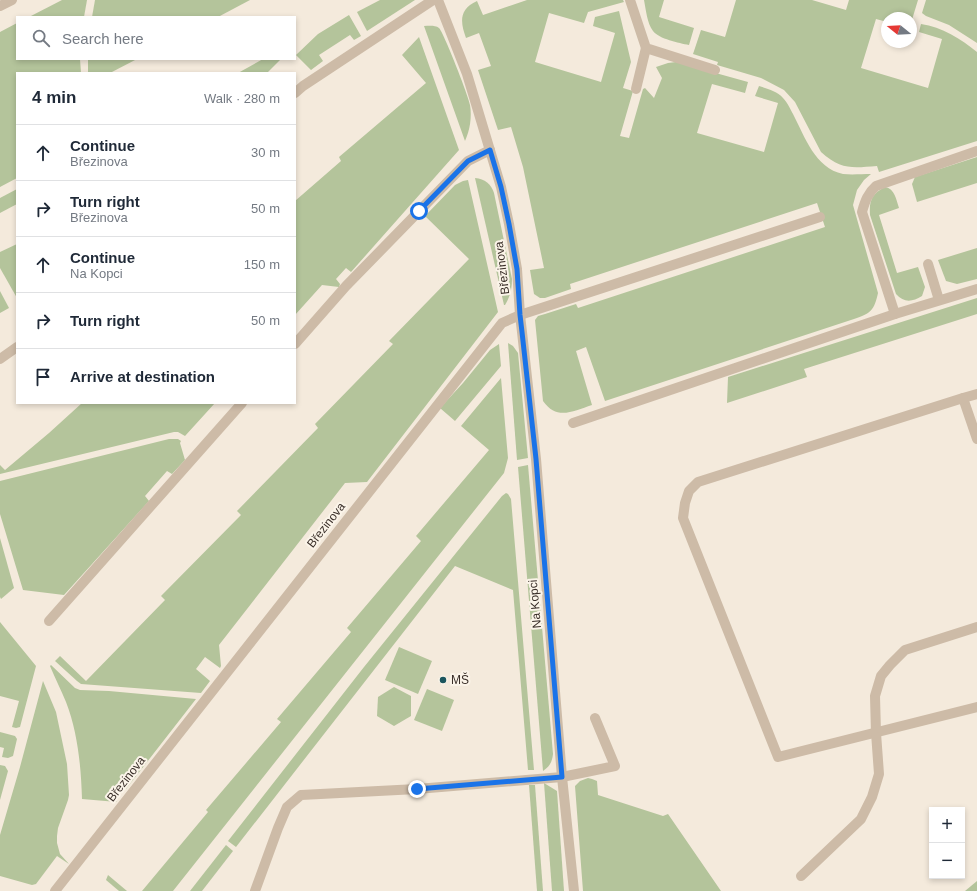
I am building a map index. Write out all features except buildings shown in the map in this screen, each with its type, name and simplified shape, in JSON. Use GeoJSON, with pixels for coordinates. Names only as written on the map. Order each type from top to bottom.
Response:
{"type":"FeatureCollection","features":[{"type":"Feature","properties":{"kind":"street"},"geometry":{"type":"LineString","coordinates":[[0,6],[12,0]]}},
{"type":"Feature","properties":{"kind":"street"},"geometry":{"type":"LineString","coordinates":[[296,92],[302,86],[433,0]]}},
{"type":"Feature","properties":{"kind":"street","name":"Březinova"},"geometry":{"type":"LineString","coordinates":[[55,891],[502,323],[520,315],[517,269],[501,187],[467,74],[438,0]]}},
{"type":"Feature","properties":{"kind":"street"},"geometry":{"type":"LineString","coordinates":[[630,0],[646,48],[636,89]]}},
{"type":"Feature","properties":{"kind":"street"},"geometry":{"type":"LineString","coordinates":[[646,48],[715,70]]}},
{"type":"Feature","properties":{"kind":"street"},"geometry":{"type":"LineString","coordinates":[[296,343],[346,286],[468,161],[490,150]]}},
{"type":"Feature","properties":{"kind":"street"},"geometry":{"type":"LineString","coordinates":[[895,314],[862,212],[865,200],[870,191],[876,186],[977,151]]}},
{"type":"Feature","properties":{"kind":"street"},"geometry":{"type":"LineString","coordinates":[[520,315],[820,217]]}},
{"type":"Feature","properties":{"kind":"street"},"geometry":{"type":"LineString","coordinates":[[928,264],[939,300]]}},
{"type":"Feature","properties":{"kind":"street"},"geometry":{"type":"LineString","coordinates":[[573,423],[895,314],[977,289]]}},
{"type":"Feature","properties":{"kind":"street","name":"Na Kopci"},"geometry":{"type":"LineString","coordinates":[[520,315],[536,459],[562,777],[574,891]]}},
{"type":"Feature","properties":{"kind":"street"},"geometry":{"type":"LineString","coordinates":[[0,359],[16,348]]}},
{"type":"Feature","properties":{"kind":"street"},"geometry":{"type":"LineString","coordinates":[[977,394],[698,482],[689,491],[685,503],[683,518],[778,757],[977,707]]}},
{"type":"Feature","properties":{"kind":"street"},"geometry":{"type":"LineString","coordinates":[[963,398],[977,439]]}},
{"type":"Feature","properties":{"kind":"street"},"geometry":{"type":"LineString","coordinates":[[49,621],[241,404]]}},
{"type":"Feature","properties":{"kind":"street"},"geometry":{"type":"LineString","coordinates":[[801,876],[861,819],[872,797],[879,774],[875,696],[881,676],[905,650],[977,627]]}},
{"type":"Feature","properties":{"kind":"street"},"geometry":{"type":"LineString","coordinates":[[255,891],[287,807],[301,795],[417,789],[562,777],[616,766],[595,718]]}},
{"type":"Feature","properties":{"kind":"green space"},"geometry":{"type":"Polygon","coordinates":[[[62,0],[87,0],[84,16],[31,16],[62,0]]]}},
{"type":"Feature","properties":{"kind":"green space"},"geometry":{"type":"Polygon","coordinates":[[[95,0],[250,0],[220,16],[92,16],[95,0]]]}},
{"type":"Feature","properties":{"kind":"green space"},"geometry":{"type":"Polygon","coordinates":[[[380,0],[415,0],[367,31],[357,12],[380,0]]]}},
{"type":"Feature","properties":{"kind":"green space"},"geometry":{"type":"Polygon","coordinates":[[[527,0],[623,0],[624,2],[588,12],[584,23],[549,13],[535,62],[601,82],[615,33],[593,26],[595,17],[619,11],[631,62],[623,88],[633,91],[620,136],[629,138],[643,89],[645,88],[654,98],[662,78],[656,67],[676,62],[748,82],[745,93],[712,84],[697,133],[764,152],[778,103],[755,96],[759,86],[775,92],[785,100],[807,142],[825,165],[833,171],[843,174],[871,174],[864,180],[857,190],[853,205],[878,293],[873,308],[868,313],[854,319],[605,401],[586,347],[576,351],[592,405],[566,413],[554,411],[548,407],[543,401],[535,320],[538,316],[576,304],[578,308],[825,227],[817,203],[570,284],[571,289],[545,298],[540,298],[534,294],[530,270],[544,268],[523,167],[511,127],[498,130],[478,70],[491,66],[479,33],[466,38],[462,21],[462,16],[467,8],[477,1],[483,15],[527,0]]]}},
{"type":"Feature","properties":{"kind":"green space"},"geometry":{"type":"Polygon","coordinates":[[[644,0],[664,0],[659,17],[694,28],[689,45],[664,38],[653,31],[648,20],[644,0]]]}},
{"type":"Feature","properties":{"kind":"green space"},"geometry":{"type":"Polygon","coordinates":[[[736,0],[812,0],[846,10],[849,0],[918,0],[914,12],[881,12],[881,20],[876,19],[861,68],[928,88],[942,39],[919,32],[921,24],[944,31],[958,38],[977,52],[977,141],[879,172],[877,166],[854,167],[841,165],[828,158],[821,152],[795,102],[784,90],[761,78],[717,65],[718,62],[693,54],[701,30],[725,37],[736,0]]]}},
{"type":"Feature","properties":{"kind":"green space"},"geometry":{"type":"Polygon","coordinates":[[[926,0],[977,0],[977,43],[949,25],[922,13],[926,0]]]}},
{"type":"Feature","properties":{"kind":"green space"},"geometry":{"type":"Polygon","coordinates":[[[349,15],[361,36],[354,40],[350,35],[319,55],[323,61],[311,70],[296,55],[318,34],[349,15]]]}},
{"type":"Feature","properties":{"kind":"green space"},"geometry":{"type":"Polygon","coordinates":[[[16,24],[16,60],[80,60],[81,72],[16,72],[16,179],[0,187],[0,32],[16,24]]]}},
{"type":"Feature","properties":{"kind":"green space"},"geometry":{"type":"Polygon","coordinates":[[[424,26],[434,26],[439,28],[465,90],[470,105],[471,119],[465,141],[424,26]]]}},
{"type":"Feature","properties":{"kind":"green space"},"geometry":{"type":"Polygon","coordinates":[[[419,37],[459,150],[351,272],[346,268],[336,279],[340,284],[339,287],[322,285],[296,314],[296,200],[341,161],[339,157],[426,83],[402,55],[419,37]]]}},
{"type":"Feature","properties":{"kind":"green space"},"geometry":{"type":"Polygon","coordinates":[[[88,60],[135,60],[112,72],[88,72],[88,60]]]}},
{"type":"Feature","properties":{"kind":"green space"},"geometry":{"type":"Polygon","coordinates":[[[261,60],[280,60],[268,72],[240,72],[261,60]]]}},
{"type":"Feature","properties":{"kind":"green space"},"geometry":{"type":"Polygon","coordinates":[[[977,157],[977,183],[917,202],[912,184],[915,177],[977,157]]]}},
{"type":"Feature","properties":{"kind":"green space"},"geometry":{"type":"Polygon","coordinates":[[[475,178],[487,182],[494,193],[512,279],[512,286],[505,305],[504,305],[475,178]]]}},
{"type":"Feature","properties":{"kind":"green space"},"geometry":{"type":"Polygon","coordinates":[[[468,180],[498,312],[367,482],[345,483],[219,645],[220,668],[205,657],[196,669],[210,681],[201,693],[81,684],[77,681],[55,661],[60,656],[86,681],[165,600],[161,596],[241,515],[237,511],[318,428],[315,424],[393,344],[389,341],[469,259],[425,216],[455,185],[468,180]]]}},
{"type":"Feature","properties":{"kind":"green space"},"geometry":{"type":"Polygon","coordinates":[[[885,187],[893,192],[899,208],[879,215],[897,273],[918,267],[925,287],[922,296],[908,301],[902,299],[896,294],[870,215],[872,198],[877,192],[885,187]]]}},
{"type":"Feature","properties":{"kind":"green space"},"geometry":{"type":"Polygon","coordinates":[[[16,190],[16,205],[0,213],[0,198],[16,190]]]}},
{"type":"Feature","properties":{"kind":"green space"},"geometry":{"type":"Polygon","coordinates":[[[16,244],[16,296],[0,268],[0,252],[16,244]]]}},
{"type":"Feature","properties":{"kind":"green space"},"geometry":{"type":"Polygon","coordinates":[[[977,248],[977,279],[957,284],[946,281],[938,260],[977,248]]]}},
{"type":"Feature","properties":{"kind":"green space"},"geometry":{"type":"Polygon","coordinates":[[[0,291],[9,308],[0,313],[0,291]]]}},
{"type":"Feature","properties":{"kind":"green space"},"geometry":{"type":"Polygon","coordinates":[[[977,298],[977,314],[804,369],[807,377],[727,403],[728,377],[977,298]]]}},
{"type":"Feature","properties":{"kind":"green space"},"geometry":{"type":"Polygon","coordinates":[[[508,343],[513,346],[518,353],[528,458],[517,460],[508,343]]]}},
{"type":"Feature","properties":{"kind":"green space"},"geometry":{"type":"Polygon","coordinates":[[[499,344],[501,366],[455,421],[440,408],[490,350],[499,344]]]}},
{"type":"Feature","properties":{"kind":"green space"},"geometry":{"type":"Polygon","coordinates":[[[501,378],[508,458],[504,473],[173,891],[142,891],[208,812],[206,810],[281,722],[277,719],[351,632],[347,628],[421,541],[416,536],[489,450],[461,426],[501,378]]]}},
{"type":"Feature","properties":{"kind":"green space"},"geometry":{"type":"Polygon","coordinates":[[[81,404],[214,404],[185,436],[178,432],[174,432],[0,474],[0,465],[5,470],[81,404]]]}},
{"type":"Feature","properties":{"kind":"green space"},"geometry":{"type":"Polygon","coordinates":[[[169,439],[178,439],[181,441],[180,443],[185,460],[172,474],[167,471],[145,496],[149,501],[64,595],[23,590],[0,514],[0,481],[169,439]]]}},
{"type":"Feature","properties":{"kind":"green space"},"geometry":{"type":"Polygon","coordinates":[[[528,465],[553,754],[550,764],[543,771],[518,467],[528,465]]]}},
{"type":"Feature","properties":{"kind":"green space"},"geometry":{"type":"Polygon","coordinates":[[[506,493],[511,499],[534,770],[528,770],[513,590],[455,566],[236,847],[228,841],[364,667],[502,496],[506,493]]]}},
{"type":"Feature","properties":{"kind":"green space"},"geometry":{"type":"Polygon","coordinates":[[[0,538],[14,588],[1,599],[0,597],[0,538]]]}},
{"type":"Feature","properties":{"kind":"green space"},"geometry":{"type":"Polygon","coordinates":[[[0,622],[36,666],[20,727],[16,728],[12,727],[19,701],[0,696],[0,622]]]}},
{"type":"Feature","properties":{"kind":"green space"},"geometry":{"type":"Polygon","coordinates":[[[399,647],[432,661],[418,694],[385,680],[399,647]]]}},
{"type":"Feature","properties":{"kind":"green space"},"geometry":{"type":"Polygon","coordinates":[[[51,665],[75,688],[80,690],[109,691],[196,699],[126,789],[121,785],[112,798],[117,802],[82,799],[80,762],[76,738],[66,702],[50,666],[51,665]]]}},
{"type":"Feature","properties":{"kind":"green space"},"geometry":{"type":"Polygon","coordinates":[[[43,681],[56,712],[67,764],[69,795],[58,828],[57,843],[60,854],[69,864],[57,856],[36,884],[32,885],[0,876],[0,835],[43,681]]]}},
{"type":"Feature","properties":{"kind":"green space"},"geometry":{"type":"Polygon","coordinates":[[[394,687],[411,696],[411,716],[394,726],[377,716],[378,697],[394,687]]]}},
{"type":"Feature","properties":{"kind":"green space"},"geometry":{"type":"Polygon","coordinates":[[[427,689],[454,700],[442,731],[414,720],[427,689]]]}},
{"type":"Feature","properties":{"kind":"green space"},"geometry":{"type":"Polygon","coordinates":[[[0,732],[15,736],[17,739],[13,756],[8,758],[2,757],[4,748],[0,747],[0,732]]]}},
{"type":"Feature","properties":{"kind":"green space"},"geometry":{"type":"Polygon","coordinates":[[[0,765],[5,766],[8,771],[0,800],[0,765]]]}},
{"type":"Feature","properties":{"kind":"green space"},"geometry":{"type":"Polygon","coordinates":[[[588,778],[597,781],[598,795],[663,816],[668,814],[721,891],[583,891],[575,786],[580,781],[588,778]]]}},
{"type":"Feature","properties":{"kind":"green space"},"geometry":{"type":"Polygon","coordinates":[[[544,783],[557,791],[564,891],[552,891],[544,783]]]}},
{"type":"Feature","properties":{"kind":"green space"},"geometry":{"type":"Polygon","coordinates":[[[529,785],[535,785],[543,891],[537,891],[529,785]]]}},
{"type":"Feature","properties":{"kind":"green space"},"geometry":{"type":"Polygon","coordinates":[[[226,845],[233,851],[202,891],[190,891],[226,845]]]}},
{"type":"Feature","properties":{"kind":"green space"},"geometry":{"type":"Polygon","coordinates":[[[108,875],[127,891],[119,891],[106,880],[108,875]]]}},
{"type":"Feature","properties":{"kind":"green space"},"geometry":{"type":"Polygon","coordinates":[[[977,881],[977,891],[965,891],[977,881]]]}},
{"type":"Feature","properties":{"kind":"place","name":"MŠ"},"geometry":{"type":"Point","coordinates":[443,680]}},
{"type":"Feature","properties":{"kind":"route"},"geometry":{"type":"LineString","coordinates":[[417,789],[562,777],[536,459],[520,315],[517,269],[501,187],[490,150],[468,161],[419,211]]}}]}
